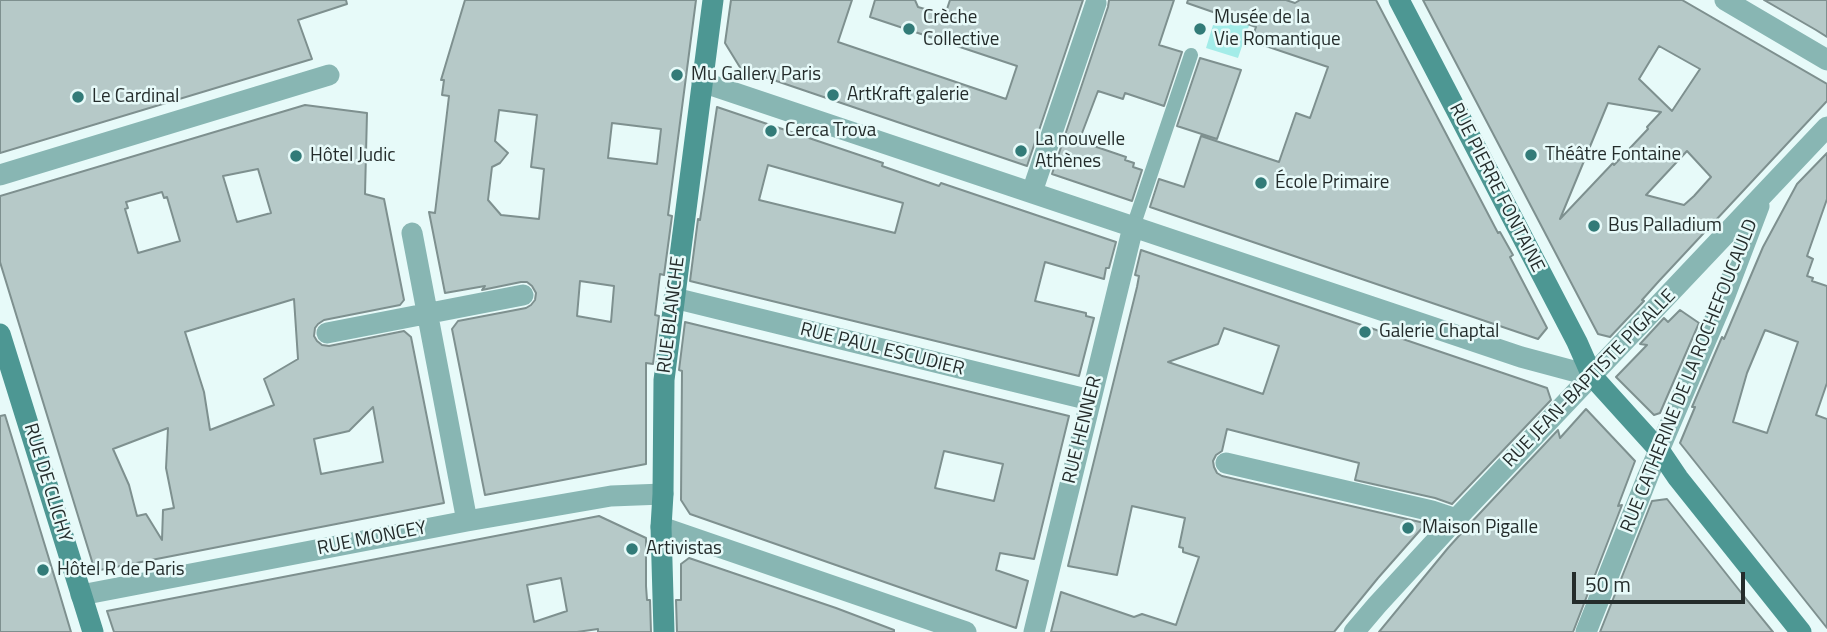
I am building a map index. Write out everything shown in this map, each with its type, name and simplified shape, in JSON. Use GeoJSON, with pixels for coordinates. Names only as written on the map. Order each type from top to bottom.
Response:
{"type":"FeatureCollection","features":[{"type":"Feature","properties":{"kind":"street","name":"RUE BLANCHE"},"geometry":{"type":"LineString","coordinates":[[664,632],[661,527],[664,380],[713,0]]}},
{"type":"Feature","properties":{"kind":"street","name":"RUE PIERRE FONTAINE"},"geometry":{"type":"LineString","coordinates":[[1399,0],[1577,342],[1592,376],[1659,450],[1678,478],[1801,632]]}},
{"type":"Feature","properties":{"kind":"street"},"geometry":{"type":"LineString","coordinates":[[1725,0],[1827,61]]}},
{"type":"Feature","properties":{"kind":"street"},"geometry":{"type":"LineString","coordinates":[[1032,192],[1096,3]]}},
{"type":"Feature","properties":{"kind":"street"},"geometry":{"type":"LineString","coordinates":[[0,175],[329,75]]}},
{"type":"Feature","properties":{"kind":"street"},"geometry":{"type":"LineString","coordinates":[[702,82],[1521,357],[1592,376]]}},
{"type":"Feature","properties":{"kind":"street","name":"RUE JEAN-BAPTISTE PIGALLE"},"geometry":{"type":"LineString","coordinates":[[1354,632],[1456,519],[1827,127]]}},
{"type":"Feature","properties":{"kind":"street","name":"RUE CATHERINE DE LA ROCHEFOUCAULD"},"geometry":{"type":"LineString","coordinates":[[1586,632],[1724,298],[1762,197]]}},
{"type":"Feature","properties":{"kind":"street","name":"RUE HENNER"},"geometry":{"type":"LineString","coordinates":[[1034,632],[1133,228]]}},
{"type":"Feature","properties":{"kind":"street"},"geometry":{"type":"LineString","coordinates":[[412,233],[467,521]]}},
{"type":"Feature","properties":{"kind":"street"},"geometry":{"type":"LineString","coordinates":[[327,333],[523,295]]}},
{"type":"Feature","properties":{"kind":"street","name":"RUE PAUL ESCUDIER"},"geometry":{"type":"LineString","coordinates":[[674,298],[1090,400]]}},
{"type":"Feature","properties":{"kind":"street","name":"RUE DE CLICHY"},"geometry":{"type":"LineString","coordinates":[[1,339],[93,632]]}},
{"type":"Feature","properties":{"kind":"street"},"geometry":{"type":"LineString","coordinates":[[1226,463],[1432,510],[1456,519]]}},
{"type":"Feature","properties":{"kind":"street","name":"RUE MONCEY"},"geometry":{"type":"LineString","coordinates":[[81,595],[611,496],[663,494]]}},
{"type":"Feature","properties":{"kind":"street"},"geometry":{"type":"LineString","coordinates":[[661,527],[966,632]]}},
{"type":"Feature","properties":{"kind":"lane"},"geometry":{"type":"LineString","coordinates":[[1133,228],[1191,55]]}},
{"type":"Feature","properties":{"kind":"shaded area"},"geometry":{"type":"Polygon","coordinates":[[[1237,13],[1252,17],[1238,58],[1206,48],[1213,25],[1228,25],[1237,13]]]}},
{"type":"Feature","properties":{"kind":"building"},"geometry":{"type":"Polygon","coordinates":[[[0,0],[346,0],[347,4],[298,20],[312,59],[0,153],[0,0]]]}},
{"type":"Feature","properties":{"kind":"building"},"geometry":{"type":"Polygon","coordinates":[[[465,0],[696,0],[668,215],[672,216],[664,275],[660,274],[655,315],[659,316],[653,364],[646,363],[646,464],[485,495],[452,329],[458,321],[526,308],[535,300],[536,293],[527,282],[521,282],[482,290],[485,286],[445,293],[429,212],[435,213],[449,96],[442,95],[444,80],[441,80],[465,0]],[[499,110],[495,141],[508,153],[500,163],[492,167],[488,200],[501,215],[539,219],[544,169],[531,167],[537,115],[499,110]],[[612,123],[608,158],[657,164],[661,129],[612,123]],[[580,281],[577,316],[611,322],[614,286],[580,281]]]}},
{"type":"Feature","properties":{"kind":"building"},"geometry":{"type":"Polygon","coordinates":[[[731,0],[852,0],[838,42],[1006,99],[1017,66],[870,17],[875,0],[915,0],[918,7],[945,15],[950,0],[1083,0],[1027,166],[741,69],[725,43],[731,0]]]}},
{"type":"Feature","properties":{"kind":"building"},"geometry":{"type":"Polygon","coordinates":[[[1109,0],[1174,0],[1159,45],[1182,52],[1164,106],[1125,93],[1123,99],[1098,91],[1079,141],[1126,157],[1125,160],[1134,163],[1133,167],[1142,170],[1132,201],[1052,174],[1109,0]]]}},
{"type":"Feature","properties":{"kind":"building"},"geometry":{"type":"Polygon","coordinates":[[[1188,0],[1286,0],[1295,3],[1300,0],[1376,0],[1498,233],[1500,232],[1513,255],[1510,257],[1547,328],[1538,339],[1150,207],[1159,179],[1184,187],[1201,136],[1279,162],[1296,113],[1310,118],[1328,67],[1251,41],[1256,27],[1187,3],[1188,0]]]}},
{"type":"Feature","properties":{"kind":"building"},"geometry":{"type":"Polygon","coordinates":[[[1423,0],[1682,0],[1827,84],[1827,101],[1659,281],[1642,300],[1644,301],[1610,337],[1598,334],[1423,0]],[[1659,46],[1639,79],[1672,111],[1700,69],[1659,46]],[[1608,103],[1560,219],[1648,129],[1661,112],[1608,103]],[[1687,151],[1646,195],[1684,205],[1711,177],[1687,151]]]}},
{"type":"Feature","properties":{"kind":"building"},"geometry":{"type":"Polygon","coordinates":[[[1764,0],[1827,0],[1827,37],[1816,30],[1764,0]]]}},
{"type":"Feature","properties":{"kind":"building"},"geometry":{"type":"Polygon","coordinates":[[[1200,58],[1241,70],[1217,139],[1177,126],[1200,58]]]}},
{"type":"Feature","properties":{"kind":"building"},"geometry":{"type":"Polygon","coordinates":[[[305,105],[367,113],[365,194],[384,199],[404,300],[400,305],[324,320],[315,328],[314,336],[322,345],[329,346],[404,331],[411,337],[444,503],[95,571],[0,262],[0,196],[305,105]],[[258,169],[223,176],[237,222],[271,213],[258,169]],[[162,192],[126,202],[128,208],[125,209],[138,253],[180,241],[167,197],[164,198],[162,192]],[[294,299],[185,332],[204,392],[210,430],[274,405],[264,379],[298,359],[294,299]],[[373,407],[349,431],[314,439],[321,474],[383,462],[373,407]],[[168,428],[113,449],[129,485],[137,516],[146,514],[162,540],[163,510],[174,508],[166,468],[168,428]]]}},
{"type":"Feature","properties":{"kind":"building"},"geometry":{"type":"Polygon","coordinates":[[[717,107],[883,163],[882,166],[939,186],[941,183],[1116,242],[1104,279],[1045,262],[1035,301],[1086,313],[1086,316],[1094,318],[1079,376],[690,281],[698,219],[700,220],[717,107]],[[768,165],[759,200],[895,233],[903,203],[768,165]]]}},
{"type":"Feature","properties":{"kind":"building"},"geometry":{"type":"Polygon","coordinates":[[[1827,153],[1827,199],[1807,256],[1813,259],[1807,276],[1813,278],[1812,281],[1827,286],[1827,383],[1816,415],[1827,419],[1827,628],[1680,443],[1695,407],[1692,407],[1722,337],[1724,339],[1763,247],[1797,184],[1827,153]],[[1765,330],[1747,373],[1733,422],[1767,433],[1798,342],[1765,330]]]}},
{"type":"Feature","properties":{"kind":"building"},"geometry":{"type":"Polygon","coordinates":[[[1141,250],[1547,388],[1551,400],[1452,504],[1355,480],[1359,463],[1227,429],[1222,451],[1213,461],[1217,473],[1222,476],[1433,525],[1427,531],[1423,527],[1334,632],[1051,632],[1061,592],[1134,617],[1142,614],[1176,625],[1199,557],[1183,552],[1183,548],[1179,547],[1185,518],[1132,506],[1117,575],[1068,566],[1137,287],[1139,276],[1135,275],[1141,250]],[[1224,328],[1218,344],[1168,362],[1263,394],[1279,346],[1224,328]]]}},
{"type":"Feature","properties":{"kind":"building"},"geometry":{"type":"Polygon","coordinates":[[[1680,310],[1699,323],[1660,413],[1654,415],[1616,377],[1647,345],[1640,344],[1664,318],[1668,322],[1680,310]]]}},
{"type":"Feature","properties":{"kind":"building"},"geometry":{"type":"Polygon","coordinates":[[[685,322],[1069,416],[1034,559],[1000,553],[996,570],[1028,581],[1016,628],[690,514],[681,500],[682,371],[679,370],[685,322]],[[944,451],[935,488],[994,501],[1003,464],[944,451]]]}},
{"type":"Feature","properties":{"kind":"building"},"geometry":{"type":"Polygon","coordinates":[[[1586,409],[1635,461],[1618,506],[1622,505],[1573,632],[1379,632],[1466,528],[1558,430],[1560,438],[1586,409]]]}},
{"type":"Feature","properties":{"kind":"building"},"geometry":{"type":"Polygon","coordinates":[[[5,415],[71,632],[0,632],[0,416],[5,415]]]}},
{"type":"Feature","properties":{"kind":"building"},"geometry":{"type":"Polygon","coordinates":[[[1667,499],[1773,632],[1600,632],[1652,501],[1667,499]]]}},
{"type":"Feature","properties":{"kind":"building"},"geometry":{"type":"Polygon","coordinates":[[[599,516],[646,538],[646,586],[647,600],[650,600],[651,632],[598,632],[598,629],[577,632],[114,632],[107,611],[599,516]],[[561,578],[527,585],[534,622],[567,611],[561,578]]]}},
{"type":"Feature","properties":{"kind":"building"},"geometry":{"type":"Polygon","coordinates":[[[689,558],[836,608],[894,632],[677,632],[676,600],[681,600],[681,564],[689,558]]]}},
{"type":"Feature","properties":{"kind":"place","name":"Crèche Collective"},"geometry":{"type":"Point","coordinates":[909,29]}},
{"type":"Feature","properties":{"kind":"place","name":"Musée de la Vie Romantique"},"geometry":{"type":"Point","coordinates":[1200,29]}},
{"type":"Feature","properties":{"kind":"place","name":"Mu Gallery Paris"},"geometry":{"type":"Point","coordinates":[677,75]}},
{"type":"Feature","properties":{"kind":"place","name":"ArtKraft galerie"},"geometry":{"type":"Point","coordinates":[833,95]}},
{"type":"Feature","properties":{"kind":"place","name":"Le Cardinal"},"geometry":{"type":"Point","coordinates":[78,97]}},
{"type":"Feature","properties":{"kind":"place","name":"Cerca Trova"},"geometry":{"type":"Point","coordinates":[771,131]}},
{"type":"Feature","properties":{"kind":"place","name":"La nouvelle Athènes"},"geometry":{"type":"Point","coordinates":[1021,151]}},
{"type":"Feature","properties":{"kind":"place","name":"Théâtre Fontaine"},"geometry":{"type":"Point","coordinates":[1531,155]}},
{"type":"Feature","properties":{"kind":"place","name":"Hôtel Judic"},"geometry":{"type":"Point","coordinates":[296,156]}},
{"type":"Feature","properties":{"kind":"place","name":"École Primaire"},"geometry":{"type":"Point","coordinates":[1261,183]}},
{"type":"Feature","properties":{"kind":"place","name":"Bus Palladium"},"geometry":{"type":"Point","coordinates":[1594,226]}},
{"type":"Feature","properties":{"kind":"place","name":"Galerie Chaptal"},"geometry":{"type":"Point","coordinates":[1365,332]}},
{"type":"Feature","properties":{"kind":"place","name":"Maison Pigalle"},"geometry":{"type":"Point","coordinates":[1408,528]}},
{"type":"Feature","properties":{"kind":"place","name":"Artivistas"},"geometry":{"type":"Point","coordinates":[632,549]}},
{"type":"Feature","properties":{"kind":"place","name":"Hôtel R de Paris"},"geometry":{"type":"Point","coordinates":[43,570]}}]}
